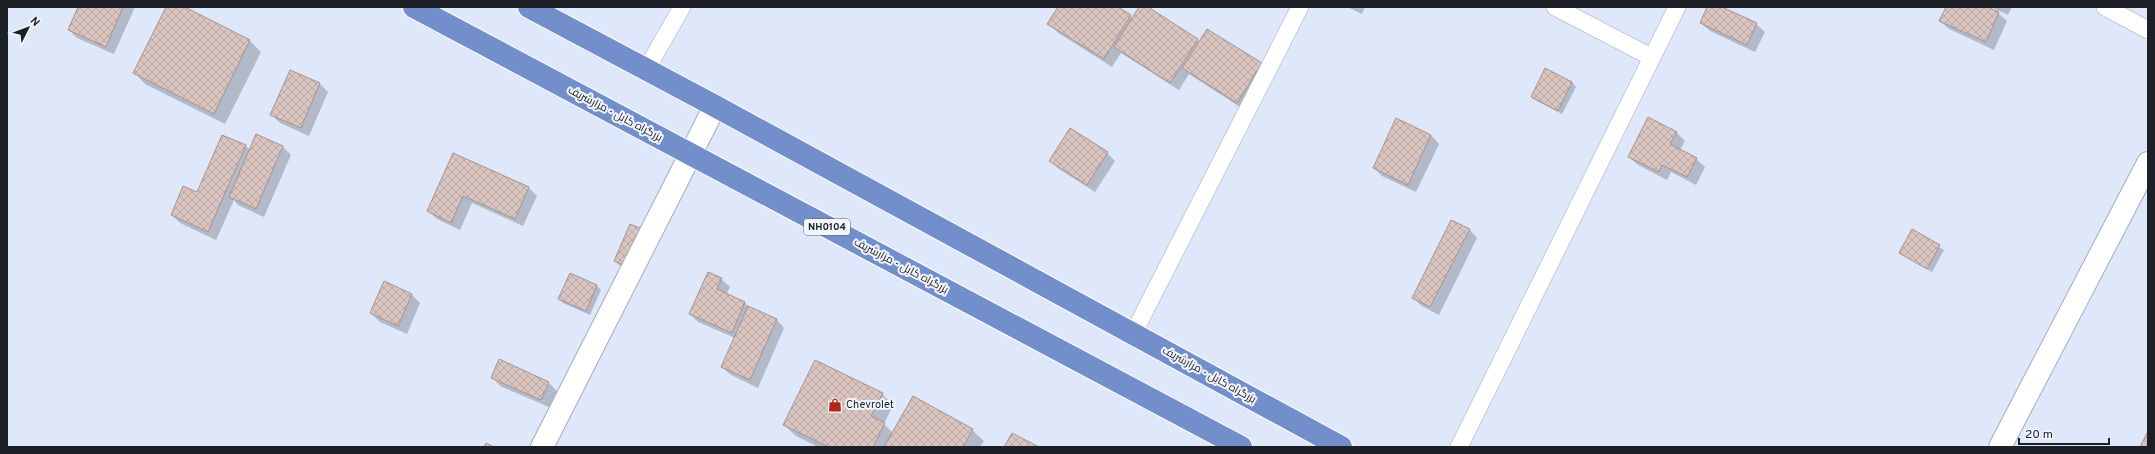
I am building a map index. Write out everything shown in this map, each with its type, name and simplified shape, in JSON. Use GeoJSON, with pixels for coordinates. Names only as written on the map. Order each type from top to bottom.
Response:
{"type":"FeatureCollection","features":[{"type":"Feature","properties":{"kind":"highway","name":"بزرگراه کابل - مزارشریف"},"geometry":{"type":"LineString","coordinates":[[414,7],[1241,447]]}},
{"type":"Feature","properties":{"kind":"highway","name":"بزرگراه کابل - مزارشریف"},"geometry":{"type":"LineString","coordinates":[[529,7],[715,106],[1341,447]]}},
{"type":"Feature","properties":{"kind":"street"},"geometry":{"type":"LineString","coordinates":[[542,447],[715,106]]}},
{"type":"Feature","properties":{"kind":"street"},"geometry":{"type":"LineString","coordinates":[[2000,447],[2148,163]]}},
{"type":"Feature","properties":{"kind":"lane"},"geometry":{"type":"LineString","coordinates":[[646,70],[682,7]]}},
{"type":"Feature","properties":{"kind":"lane"},"geometry":{"type":"LineString","coordinates":[[1133,334],[1300,7]]}},
{"type":"Feature","properties":{"kind":"lane"},"geometry":{"type":"LineString","coordinates":[[1555,7],[1651,57]]}},
{"type":"Feature","properties":{"kind":"lane"},"geometry":{"type":"LineString","coordinates":[[1459,447],[1677,7]]}},
{"type":"Feature","properties":{"kind":"lane"},"geometry":{"type":"LineString","coordinates":[[2105,7],[2148,30]]}},
{"type":"Feature","properties":{"kind":"building"},"geometry":{"type":"Polygon","coordinates":[[[78,7],[123,7],[106,47],[68,30],[78,7]]]}},
{"type":"Feature","properties":{"kind":"building"},"geometry":{"type":"Polygon","coordinates":[[[166,7],[185,7],[250,40],[214,114],[133,73],[166,7]]]}},
{"type":"Feature","properties":{"kind":"building"},"geometry":{"type":"Polygon","coordinates":[[[1058,7],[1118,7],[1131,15],[1104,59],[1047,24],[1058,7]]]}},
{"type":"Feature","properties":{"kind":"building"},"geometry":{"type":"Polygon","coordinates":[[[1139,7],[1148,7],[1198,39],[1170,83],[1114,47],[1139,7]]]}},
{"type":"Feature","properties":{"kind":"building"},"geometry":{"type":"Polygon","coordinates":[[[1707,7],[1722,7],[1757,23],[1747,45],[1700,23],[1707,7]]]}},
{"type":"Feature","properties":{"kind":"building"},"geometry":{"type":"Polygon","coordinates":[[[1946,7],[1987,7],[1999,12],[1986,42],[1939,21],[1946,7]]]}},
{"type":"Feature","properties":{"kind":"building"},"geometry":{"type":"Polygon","coordinates":[[[1207,29],[1262,63],[1237,103],[1182,68],[1207,29]]]}},
{"type":"Feature","properties":{"kind":"building"},"geometry":{"type":"Polygon","coordinates":[[[1545,68],[1572,82],[1558,111],[1531,97],[1545,68]]]}},
{"type":"Feature","properties":{"kind":"building"},"geometry":{"type":"Polygon","coordinates":[[[290,70],[320,83],[301,128],[270,115],[290,70]]]}},
{"type":"Feature","properties":{"kind":"building"},"geometry":{"type":"Polygon","coordinates":[[[1648,117],[1677,132],[1670,144],[1697,158],[1687,177],[1662,165],[1659,172],[1628,157],[1648,117]]]}},
{"type":"Feature","properties":{"kind":"building"},"geometry":{"type":"Polygon","coordinates":[[[1396,118],[1431,135],[1408,185],[1373,168],[1396,118]]]}},
{"type":"Feature","properties":{"kind":"building"},"geometry":{"type":"Polygon","coordinates":[[[1070,128],[1108,152],[1087,185],[1049,161],[1070,128]]]}},
{"type":"Feature","properties":{"kind":"building"},"geometry":{"type":"Polygon","coordinates":[[[256,134],[283,146],[256,209],[229,197],[256,134]]]}},
{"type":"Feature","properties":{"kind":"building"},"geometry":{"type":"Polygon","coordinates":[[[222,135],[246,145],[208,232],[171,215],[183,186],[197,192],[222,135]]]}},
{"type":"Feature","properties":{"kind":"building"},"geometry":{"type":"Polygon","coordinates":[[[453,153],[529,187],[515,219],[463,196],[451,223],[427,211],[453,153]]]}},
{"type":"Feature","properties":{"kind":"building"},"geometry":{"type":"Polygon","coordinates":[[[1451,220],[1470,229],[1430,307],[1412,298],[1451,220]]]}},
{"type":"Feature","properties":{"kind":"building"},"geometry":{"type":"Polygon","coordinates":[[[630,224],[647,231],[631,268],[614,261],[630,224]]]}},
{"type":"Feature","properties":{"kind":"building"},"geometry":{"type":"Polygon","coordinates":[[[1912,229],[1940,245],[1927,269],[1899,253],[1912,229]]]}},
{"type":"Feature","properties":{"kind":"building"},"geometry":{"type":"Polygon","coordinates":[[[708,272],[722,278],[717,289],[745,302],[732,333],[689,314],[708,272]]]}},
{"type":"Feature","properties":{"kind":"building"},"geometry":{"type":"Polygon","coordinates":[[[570,273],[597,285],[586,311],[558,299],[570,273]]]}},
{"type":"Feature","properties":{"kind":"building"},"geometry":{"type":"Polygon","coordinates":[[[384,281],[412,294],[398,326],[370,313],[384,281]]]}},
{"type":"Feature","properties":{"kind":"building"},"geometry":{"type":"Polygon","coordinates":[[[748,306],[777,319],[750,380],[721,367],[748,306]]]}},
{"type":"Feature","properties":{"kind":"building"},"geometry":{"type":"Polygon","coordinates":[[[499,359],[549,382],[541,400],[491,378],[499,359]]]}},
{"type":"Feature","properties":{"kind":"building","name":"Chevrolet"},"geometry":{"type":"Polygon","coordinates":[[[815,360],[883,393],[871,416],[885,423],[873,447],[829,447],[783,425],[815,360]]]}},
{"type":"Feature","properties":{"kind":"building"},"geometry":{"type":"Polygon","coordinates":[[[913,396],[973,429],[963,447],[884,447],[913,396]]]}},
{"type":"Feature","properties":{"kind":"building"},"geometry":{"type":"Polygon","coordinates":[[[2148,431],[2148,447],[2140,447],[2148,431]]]}},
{"type":"Feature","properties":{"kind":"building"},"geometry":{"type":"Polygon","coordinates":[[[1012,433],[1039,447],[1004,447],[1012,433]]]}},
{"type":"Feature","properties":{"kind":"building"},"geometry":{"type":"Polygon","coordinates":[[[486,443],[494,447],[484,447],[486,443]]]}},
{"type":"Feature","properties":{"kind":"place","name":"Chevrolet"},"geometry":{"type":"Point","coordinates":[835,405]}}]}
